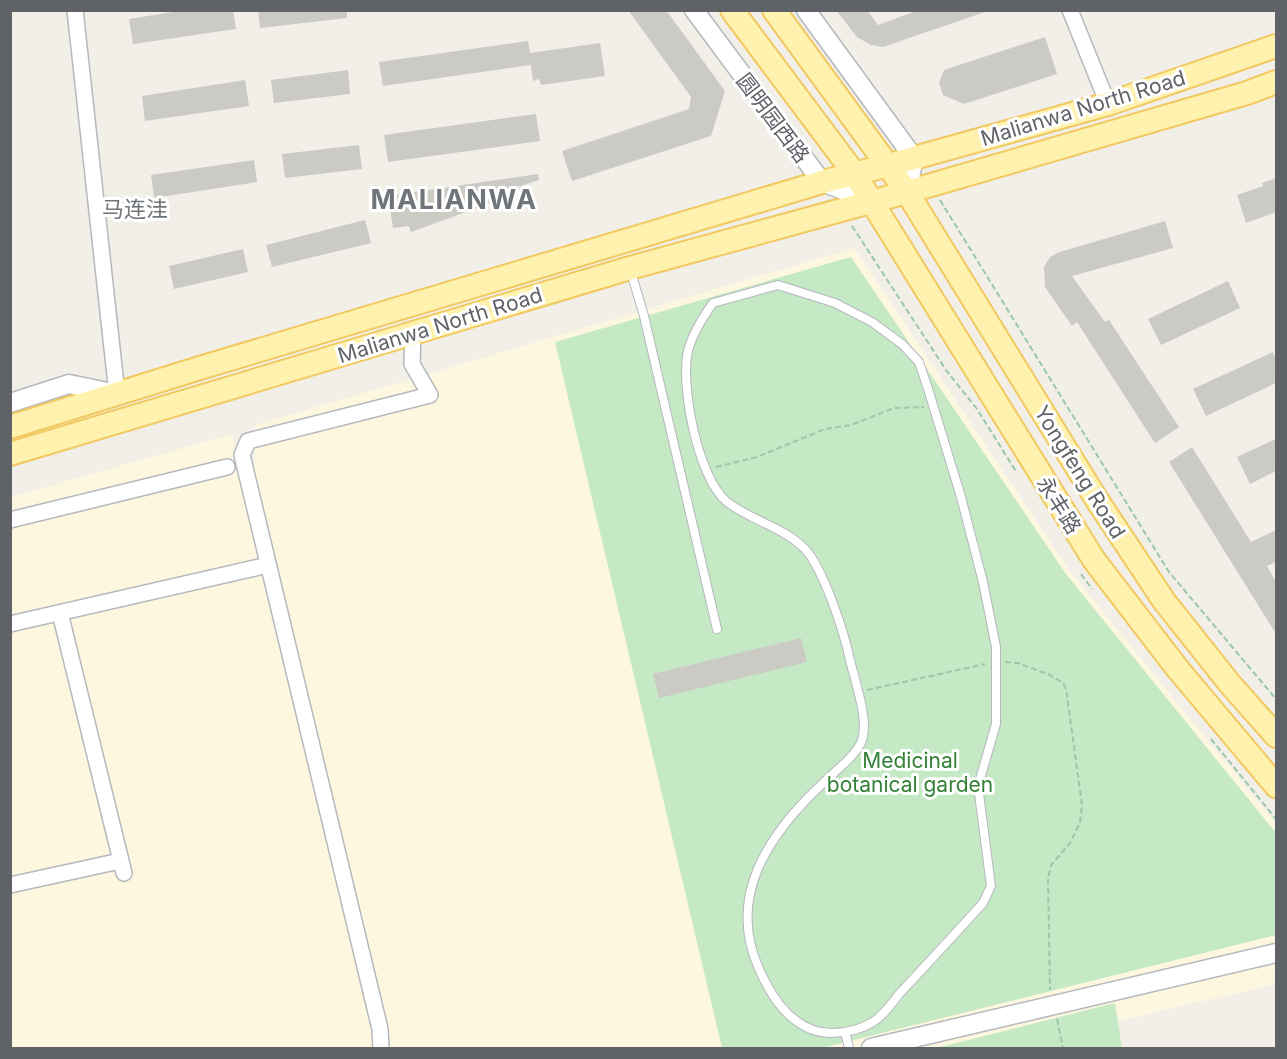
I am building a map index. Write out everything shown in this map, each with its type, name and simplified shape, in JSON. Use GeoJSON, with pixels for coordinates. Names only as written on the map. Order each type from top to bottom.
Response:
{"type":"FeatureCollection","features":[{"type":"Feature","properties":{"kind":"main road","name":"永丰路"},"geometry":{"type":"LineString","coordinates":[[732,10],[854,173],[1094,560],[1177,668],[1276,786]]}},
{"type":"Feature","properties":{"kind":"main road","name":"Yongfeng Road"},"geometry":{"type":"LineString","coordinates":[[774,10],[907,192],[1129,551],[1164,601],[1230,684],[1276,736]]}},
{"type":"Feature","properties":{"kind":"main road","name":"Malianwa North Road"},"geometry":{"type":"LineString","coordinates":[[10,427],[822,182],[1108,104],[1276,46]]}},
{"type":"Feature","properties":{"kind":"main road","name":"Malianwa North Road"},"geometry":{"type":"LineString","coordinates":[[10,454],[630,268],[907,192],[1247,93],[1276,82]]}},
{"type":"Feature","properties":{"kind":"street"},"geometry":{"type":"LineString","coordinates":[[10,404],[69,384],[117,394],[75,10]]}},
{"type":"Feature","properties":{"kind":"street","name":"圆明园西路"},"geometry":{"type":"LineString","coordinates":[[694,10],[822,182],[872,201]]}},
{"type":"Feature","properties":{"kind":"street"},"geometry":{"type":"LineString","coordinates":[[806,10],[914,158],[907,192]]}},
{"type":"Feature","properties":{"kind":"street"},"geometry":{"type":"LineString","coordinates":[[1070,10],[1108,104]]}},
{"type":"Feature","properties":{"kind":"street"},"geometry":{"type":"LineString","coordinates":[[381,1048],[377,1017],[242,455],[248,441],[430,395],[411,364],[413,333]]}},
{"type":"Feature","properties":{"kind":"street"},"geometry":{"type":"LineString","coordinates":[[10,520],[227,467]]}},
{"type":"Feature","properties":{"kind":"street"},"geometry":{"type":"LineString","coordinates":[[10,624],[268,565]]}},
{"type":"Feature","properties":{"kind":"street"},"geometry":{"type":"LineString","coordinates":[[10,885],[122,867],[60,613]]}},
{"type":"Feature","properties":{"kind":"street"},"geometry":{"type":"LineString","coordinates":[[871,1048],[1276,953]]}},
{"type":"Feature","properties":{"kind":"lane"},"geometry":{"type":"LineString","coordinates":[[630,268],[717,629]]}},
{"type":"Feature","properties":{"kind":"lane"},"geometry":{"type":"LineString","coordinates":[[778,285],[835,303],[872,322],[902,344],[918,362],[933,405],[961,497],[983,582],[996,647],[996,724],[978,786],[991,886],[983,903],[873,1023],[845,1032],[814,1030],[793,1019],[775,1000],[752,953],[747,928],[749,894],[759,863],[776,836],[800,805],[847,760],[862,742],[864,723],[847,645],[833,604],[805,549],[725,500],[710,481],[696,440],[685,375],[688,349],[700,322],[713,303],[778,285]]}},
{"type":"Feature","properties":{"kind":"lane"},"geometry":{"type":"LineString","coordinates":[[845,1032],[849,1048]]}},
{"type":"Feature","properties":{"kind":"path"},"geometry":{"type":"LineString","coordinates":[[930,185],[1169,572],[1276,699]]}},
{"type":"Feature","properties":{"kind":"path"},"geometry":{"type":"LineString","coordinates":[[706,470],[757,457],[804,436],[825,429],[851,425],[894,408],[933,405]]}},
{"type":"Feature","properties":{"kind":"path"},"geometry":{"type":"LineString","coordinates":[[857,691],[997,662],[1018,663],[1041,671],[1063,683],[1066,689],[1082,805],[1077,832],[1051,865],[1048,879],[1049,976],[1063,1048]]}},
{"type":"Feature","properties":{"kind":"shaded area"},"geometry":{"type":"Polygon","coordinates":[[[854,248],[1069,570],[1276,824],[1276,984],[1118,1021],[1122,1048],[11,1048],[11,497],[232,434],[241,483],[254,481],[255,425],[854,248]]]}},
{"type":"Feature","properties":{"kind":"green space","name":"Medicinal botanical garden"},"geometry":{"type":"Polygon","coordinates":[[[851,257],[1066,574],[1276,833],[1276,935],[822,1048],[722,1048],[555,342],[851,257]]]}},
{"type":"Feature","properties":{"kind":"green space"},"geometry":{"type":"Polygon","coordinates":[[[1115,1003],[1122,1048],[936,1048],[1115,1003]]]}},
{"type":"Feature","properties":{"kind":"building"},"geometry":{"type":"Polygon","coordinates":[[[185,10],[233,10],[236,29],[133,44],[129,19],[185,10]]]}},
{"type":"Feature","properties":{"kind":"building"},"geometry":{"type":"Polygon","coordinates":[[[258,10],[347,10],[347,18],[260,28],[258,10]]]}},
{"type":"Feature","properties":{"kind":"building"},"geometry":{"type":"Polygon","coordinates":[[[628,10],[666,10],[725,91],[711,136],[572,181],[562,151],[689,109],[691,97],[628,10]]]}},
{"type":"Feature","properties":{"kind":"building"},"geometry":{"type":"Polygon","coordinates":[[[836,10],[867,10],[878,25],[919,10],[985,10],[985,12],[883,47],[871,45],[857,37],[836,10]]]}},
{"type":"Feature","properties":{"kind":"building"},"geometry":{"type":"Polygon","coordinates":[[[1045,37],[1057,74],[964,104],[943,95],[939,83],[944,70],[1045,37]]]}},
{"type":"Feature","properties":{"kind":"building"},"geometry":{"type":"Polygon","coordinates":[[[528,41],[530,53],[600,43],[605,76],[541,85],[539,79],[533,81],[531,65],[383,86],[379,62],[528,41]]]}},
{"type":"Feature","properties":{"kind":"building"},"geometry":{"type":"Polygon","coordinates":[[[348,70],[350,94],[274,103],[271,80],[348,70]]]}},
{"type":"Feature","properties":{"kind":"building"},"geometry":{"type":"Polygon","coordinates":[[[245,80],[249,106],[145,121],[142,96],[245,80]]]}},
{"type":"Feature","properties":{"kind":"building"},"geometry":{"type":"Polygon","coordinates":[[[536,114],[540,141],[388,162],[384,135],[536,114]]]}},
{"type":"Feature","properties":{"kind":"building"},"geometry":{"type":"Polygon","coordinates":[[[359,145],[362,169],[285,178],[282,154],[359,145]]]}},
{"type":"Feature","properties":{"kind":"building"},"geometry":{"type":"Polygon","coordinates":[[[254,160],[257,182],[154,198],[151,175],[254,160]]]}},
{"type":"Feature","properties":{"kind":"building"},"geometry":{"type":"Polygon","coordinates":[[[538,174],[539,180],[509,190],[510,196],[411,232],[409,226],[393,228],[388,196],[538,174]]]}},
{"type":"Feature","properties":{"kind":"building"},"geometry":{"type":"Polygon","coordinates":[[[1276,178],[1276,212],[1246,223],[1237,195],[1263,186],[1262,183],[1276,178]]]}},
{"type":"Feature","properties":{"kind":"building"},"geometry":{"type":"Polygon","coordinates":[[[365,220],[371,243],[272,267],[266,245],[365,220]]]}},
{"type":"Feature","properties":{"kind":"building"},"geometry":{"type":"Polygon","coordinates":[[[1165,221],[1173,248],[1072,276],[1105,322],[1109,320],[1179,427],[1155,443],[1077,322],[1072,326],[1045,287],[1044,267],[1050,257],[1060,252],[1165,221]]]}},
{"type":"Feature","properties":{"kind":"building"},"geometry":{"type":"Polygon","coordinates":[[[243,249],[248,272],[174,289],[169,266],[243,249]]]}},
{"type":"Feature","properties":{"kind":"building"},"geometry":{"type":"Polygon","coordinates":[[[1228,281],[1240,308],[1161,345],[1148,319],[1228,281]]]}},
{"type":"Feature","properties":{"kind":"building"},"geometry":{"type":"Polygon","coordinates":[[[1273,352],[1276,360],[1276,383],[1206,416],[1193,389],[1273,352]]]}},
{"type":"Feature","properties":{"kind":"building"},"geometry":{"type":"Polygon","coordinates":[[[1276,439],[1276,471],[1250,484],[1237,457],[1276,439]]]}},
{"type":"Feature","properties":{"kind":"building"},"geometry":{"type":"Polygon","coordinates":[[[1192,447],[1251,542],[1276,530],[1276,562],[1267,566],[1276,582],[1276,634],[1169,462],[1192,447]]]}},
{"type":"Feature","properties":{"kind":"building"},"geometry":{"type":"Polygon","coordinates":[[[801,638],[807,662],[659,698],[653,674],[801,638]]]}},
{"type":"Feature","properties":{"kind":"district","name":"MALIANWA"},"geometry":{"type":"Point","coordinates":[454,199]}},
{"type":"Feature","properties":{"kind":"district","name":"马连洼"},"geometry":{"type":"Point","coordinates":[135,209]}}]}
